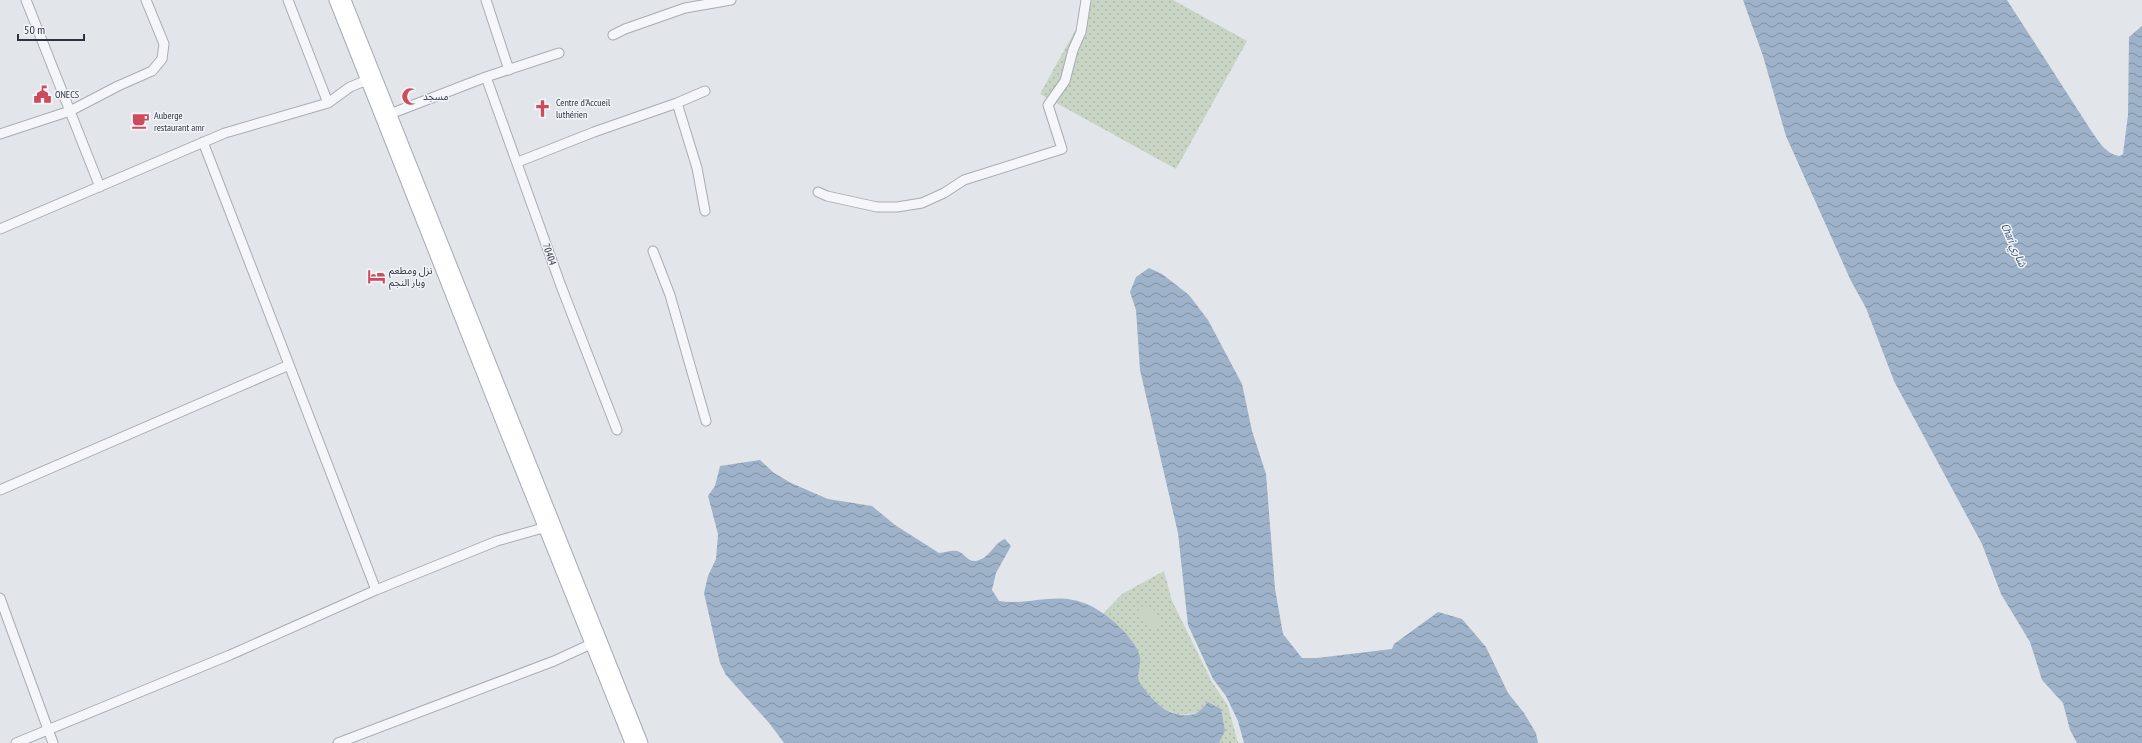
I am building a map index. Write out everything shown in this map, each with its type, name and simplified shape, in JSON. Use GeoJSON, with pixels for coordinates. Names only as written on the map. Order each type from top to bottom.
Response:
{"type":"FeatureCollection","features":[{"type":"Feature","properties":{"kind":"main road"},"geometry":{"type":"LineString","coordinates":[[335,0],[371,79],[390,114],[549,526],[591,644],[631,743]]}},
{"type":"Feature","properties":{"kind":"main road"},"geometry":{"type":"LineString","coordinates":[[344,0],[408,183],[450,295],[642,743]]}},
{"type":"Feature","properties":{"kind":"street"},"geometry":{"type":"LineString","coordinates":[[26,0],[100,187]]}},
{"type":"Feature","properties":{"kind":"street"},"geometry":{"type":"LineString","coordinates":[[0,134],[70,111],[118,86],[152,71],[162,59],[164,44],[146,0]]}},
{"type":"Feature","properties":{"kind":"street"},"geometry":{"type":"LineString","coordinates":[[288,0],[328,103]]}},
{"type":"Feature","properties":{"kind":"street"},"geometry":{"type":"LineString","coordinates":[[486,0],[509,70]]}},
{"type":"Feature","properties":{"kind":"street"},"geometry":{"type":"LineString","coordinates":[[613,35],[625,29],[685,8],[731,0]]}},
{"type":"Feature","properties":{"kind":"street"},"geometry":{"type":"LineString","coordinates":[[818,192],[827,196],[877,207],[897,207],[922,203],[944,193],[964,180],[1062,148],[1048,105],[1065,81],[1073,50],[1081,32],[1086,0]]}},
{"type":"Feature","properties":{"kind":"street"},"geometry":{"type":"LineString","coordinates":[[390,114],[486,78],[559,53]]}},
{"type":"Feature","properties":{"kind":"street","name":"70404"},"geometry":{"type":"LineString","coordinates":[[486,78],[518,162],[561,286],[617,430]]}},
{"type":"Feature","properties":{"kind":"street"},"geometry":{"type":"LineString","coordinates":[[0,230],[226,133],[328,103],[350,87],[371,79]]}},
{"type":"Feature","properties":{"kind":"street"},"geometry":{"type":"LineString","coordinates":[[518,162],[594,132],[678,103],[705,91]]}},
{"type":"Feature","properties":{"kind":"street"},"geometry":{"type":"LineString","coordinates":[[678,103],[697,168],[705,211]]}},
{"type":"Feature","properties":{"kind":"street"},"geometry":{"type":"LineString","coordinates":[[203,142],[376,590]]}},
{"type":"Feature","properties":{"kind":"street"},"geometry":{"type":"LineString","coordinates":[[653,251],[670,296],[706,421]]}},
{"type":"Feature","properties":{"kind":"street"},"geometry":{"type":"LineString","coordinates":[[0,490],[289,365]]}},
{"type":"Feature","properties":{"kind":"street"},"geometry":{"type":"LineString","coordinates":[[16,743],[230,655],[376,590],[497,541],[549,526]]}},
{"type":"Feature","properties":{"kind":"street"},"geometry":{"type":"LineString","coordinates":[[0,598],[53,743]]}},
{"type":"Feature","properties":{"kind":"street"},"geometry":{"type":"LineString","coordinates":[[338,743],[554,661],[591,644]]}},
{"type":"Feature","properties":{"kind":"green space"},"geometry":{"type":"Polygon","coordinates":[[[1092,0],[1173,0],[1247,41],[1176,169],[1040,94],[1092,0]]]}},
{"type":"Feature","properties":{"kind":"green space"},"geometry":{"type":"Polygon","coordinates":[[[1164,571],[1172,601],[1212,682],[1228,706],[1238,743],[1219,743],[1225,731],[1196,713],[1178,715],[1157,705],[1139,682],[1139,654],[1103,614],[1122,594],[1164,571]]]}},
{"type":"Feature","properties":{"kind":"green space"},"geometry":{"type":"Polygon","coordinates":[[[1145,605],[1151,608],[1159,618],[1161,624],[1157,628],[1145,623],[1138,613],[1139,608],[1145,605]]]}},
{"type":"Feature","properties":{"kind":"water","name":"Chari شاري"},"geometry":{"type":"Polygon","coordinates":[[[1743,0],[2007,0],[2092,132],[2107,151],[2120,156],[2123,154],[2128,115],[2129,37],[2142,26],[2142,743],[2077,743],[2070,730],[2063,703],[2042,680],[2030,642],[2001,594],[1982,544],[1894,381],[1866,308],[1851,281],[1786,136],[1763,56],[1743,0]]]}},
{"type":"Feature","properties":{"kind":"water"},"geometry":{"type":"Polygon","coordinates":[[[1149,268],[1162,274],[1189,295],[1208,320],[1242,384],[1252,431],[1266,474],[1275,589],[1283,634],[1302,658],[1317,658],[1392,649],[1394,644],[1438,612],[1462,619],[1486,647],[1508,693],[1524,713],[1536,733],[1538,743],[1244,743],[1238,721],[1226,696],[1213,679],[1188,625],[1178,533],[1140,370],[1136,310],[1130,292],[1136,277],[1149,268]]]}},
{"type":"Feature","properties":{"kind":"water"},"geometry":{"type":"Polygon","coordinates":[[[760,460],[774,473],[791,483],[828,499],[872,506],[895,525],[939,553],[957,551],[968,559],[976,561],[989,554],[1001,541],[1005,539],[1011,546],[996,573],[992,590],[999,601],[1022,602],[1054,598],[1077,601],[1096,608],[1111,619],[1136,647],[1140,657],[1140,682],[1151,697],[1161,707],[1180,715],[1195,714],[1208,702],[1221,709],[1225,731],[1219,743],[784,743],[770,724],[726,675],[720,663],[704,593],[708,576],[716,559],[718,534],[708,496],[715,486],[720,466],[760,460]]]}},
{"type":"Feature","properties":{"kind":"place","name":"ONECS"},"geometry":{"type":"Point","coordinates":[42,94]}},
{"type":"Feature","properties":{"kind":"place","name":"مسجد"},"geometry":{"type":"Point","coordinates":[410,96]}},
{"type":"Feature","properties":{"kind":"place","name":"Centre d'Accueil luthérien"},"geometry":{"type":"Point","coordinates":[543,108]}},
{"type":"Feature","properties":{"kind":"place","name":"Auberge restaurant amr"},"geometry":{"type":"Point","coordinates":[141,121]}},
{"type":"Feature","properties":{"kind":"place","name":"نزل ومطعم وبار النجم"},"geometry":{"type":"Point","coordinates":[376,276]}}]}
